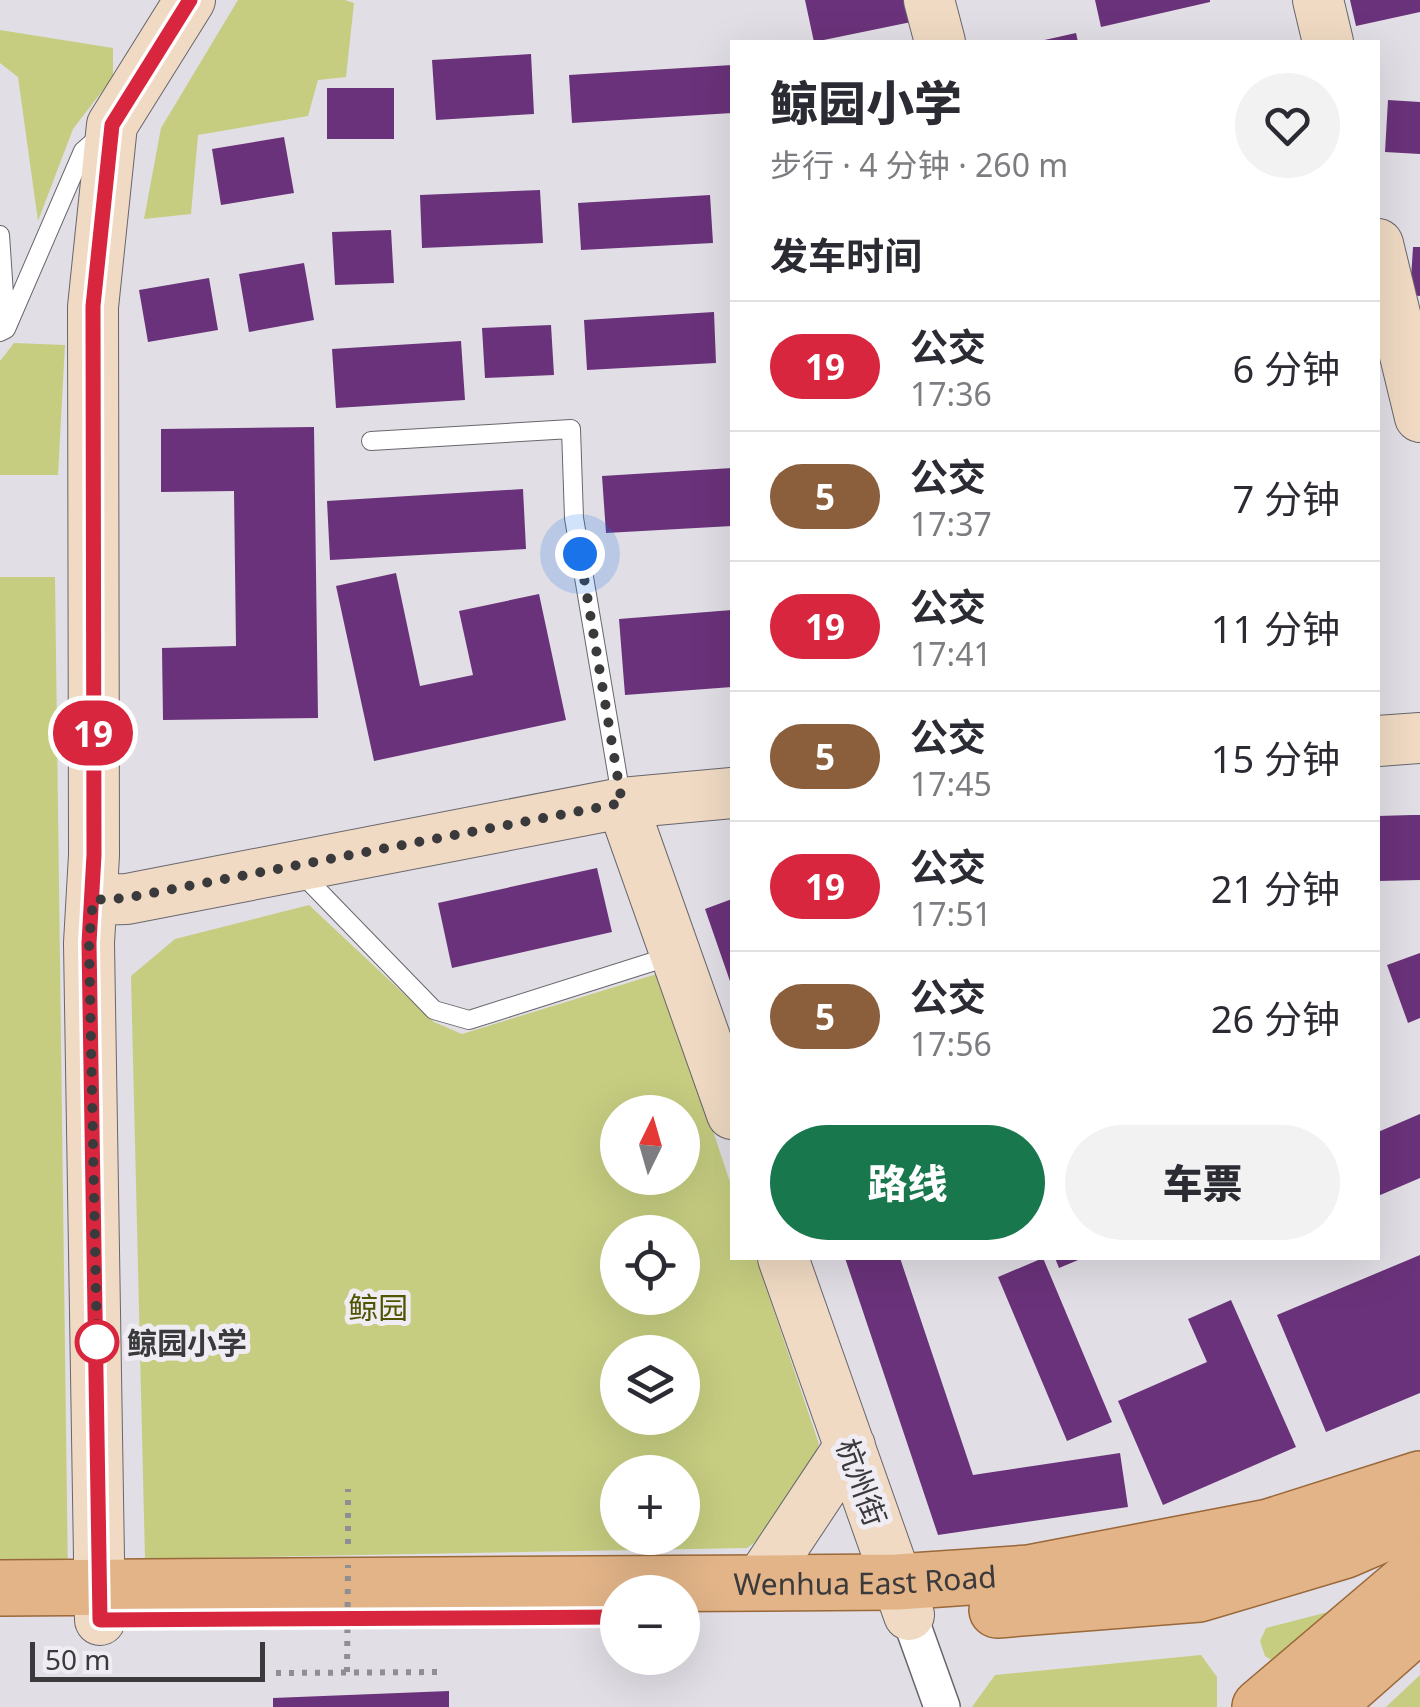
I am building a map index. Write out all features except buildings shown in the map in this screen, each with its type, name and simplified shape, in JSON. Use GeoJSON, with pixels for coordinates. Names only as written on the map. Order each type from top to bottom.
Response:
{"type":"FeatureCollection","features":[{"type":"Feature","properties":{"kind":"main road","name":"Wenhua East Road"},"geometry":{"type":"LineString","coordinates":[[0,1620],[101,1604],[759,1583],[903,1598],[1269,1528],[1420,1478]]}},
{"type":"Feature","properties":{"kind":"main road","name":"Wenhua East Road"},"geometry":{"type":"LineString","coordinates":[[700,1615],[903,1598],[1200,1594],[1343,1551],[1420,1518]]}},
{"type":"Feature","properties":{"kind":"main road"},"geometry":{"type":"LineString","coordinates":[[1260,1707],[1420,1571]]}},
{"type":"Feature","properties":{"kind":"main road","name":"Wenhua East Road"},"geometry":{"type":"LineString","coordinates":[[0,1588],[101,1604],[600,1617]]}},
{"type":"Feature","properties":{"kind":"main road"},"geometry":{"type":"LineString","coordinates":[[1325,1707],[1420,1622]]}},
{"type":"Feature","properties":{"kind":"street"},"geometry":{"type":"LineString","coordinates":[[101,1604],[89,943],[93,900],[93,306],[112,125],[190,0]]}},
{"type":"Feature","properties":{"kind":"street"},"geometry":{"type":"LineString","coordinates":[[929,0],[939,40]]}},
{"type":"Feature","properties":{"kind":"street"},"geometry":{"type":"LineString","coordinates":[[1318,0],[1328,40]]}},
{"type":"Feature","properties":{"kind":"street"},"geometry":{"type":"LineString","coordinates":[[1380,252],[1420,417]]}},
{"type":"Feature","properties":{"kind":"street"},"geometry":{"type":"LineString","coordinates":[[1380,742],[1420,738]]}},
{"type":"Feature","properties":{"kind":"street"},"geometry":{"type":"LineString","coordinates":[[93,900],[126,898],[622,803],[730,794]]}},
{"type":"Feature","properties":{"kind":"street"},"geometry":{"type":"LineString","coordinates":[[622,803],[730,1108]]}},
{"type":"Feature","properties":{"kind":"street","name":"杭州街"},"geometry":{"type":"LineString","coordinates":[[784,1260],[942,1707]]}},
{"type":"Feature","properties":{"kind":"street"},"geometry":{"type":"LineString","coordinates":[[759,1583],[850,1446]]}},
{"type":"Feature","properties":{"kind":"lane"},"geometry":{"type":"LineString","coordinates":[[3,331],[83,151],[112,125]]}},
{"type":"Feature","properties":{"kind":"lane"},"geometry":{"type":"LineString","coordinates":[[0,234],[3,331]]}},
{"type":"Feature","properties":{"kind":"lane"},"geometry":{"type":"LineString","coordinates":[[370,441],[572,430],[574,518],[622,803]]}},
{"type":"Feature","properties":{"kind":"lane"},"geometry":{"type":"LineString","coordinates":[[294,866],[434,1010],[469,1020],[676,954]]}},
{"type":"Feature","properties":{"kind":"path"},"geometry":{"type":"LineString","coordinates":[[348,1489],[348,1672]]}},
{"type":"Feature","properties":{"kind":"path"},"geometry":{"type":"LineString","coordinates":[[276,1673],[443,1672]]}},
{"type":"Feature","properties":{"kind":"green space"},"geometry":{"type":"Polygon","coordinates":[[[238,0],[354,3],[346,77],[318,80],[308,116],[198,135],[191,214],[144,219],[161,128],[238,0]]]}},
{"type":"Feature","properties":{"kind":"green space"},"geometry":{"type":"Polygon","coordinates":[[[0,30],[113,48],[113,77],[73,129],[38,221],[18,77],[0,63],[0,30]]]}},
{"type":"Feature","properties":{"kind":"green space"},"geometry":{"type":"Polygon","coordinates":[[[14,343],[65,345],[58,475],[0,475],[0,361],[14,343]]]}},
{"type":"Feature","properties":{"kind":"green space"},"geometry":{"type":"Polygon","coordinates":[[[0,577],[55,577],[68,1582],[0,1583],[0,577]]]}},
{"type":"Feature","properties":{"kind":"green space","name":"鲸园"},"geometry":{"type":"Polygon","coordinates":[[[309,905],[434,1022],[462,1034],[660,973],[730,1182],[730,1260],[757,1260],[819,1444],[796,1512],[747,1548],[700,1549],[700,1455],[600,1455],[600,1551],[145,1559],[131,976],[175,939],[309,905]]]}},
{"type":"Feature","properties":{"kind":"green space"},"geometry":{"type":"Polygon","coordinates":[[[1355,1605],[1275,1662],[1265,1656],[1260,1641],[1266,1628],[1355,1605]]]}},
{"type":"Feature","properties":{"kind":"green space"},"geometry":{"type":"Polygon","coordinates":[[[1201,1655],[1217,1677],[1217,1707],[972,1707],[995,1675],[1201,1655]]]}},
{"type":"Feature","properties":{"kind":"green space"},"geometry":{"type":"Polygon","coordinates":[[[1420,1675],[1420,1707],[1386,1707],[1420,1675]]]}},
{"type":"Feature","properties":{"kind":"bus line","name":"19"},"geometry":{"type":"LineString","coordinates":[[190,0],[112,125],[93,306],[94,855],[89,943],[100,1620],[600,1617]]}},
{"type":"Feature","properties":{"kind":"place","name":"鲸园小学"},"geometry":{"type":"Point","coordinates":[97,1342]}},
{"type":"Feature","properties":{"kind":"route"},"geometry":{"type":"LineString","coordinates":[[97,1342],[89,943],[93,900],[126,898],[622,803],[580,554]]}}]}
